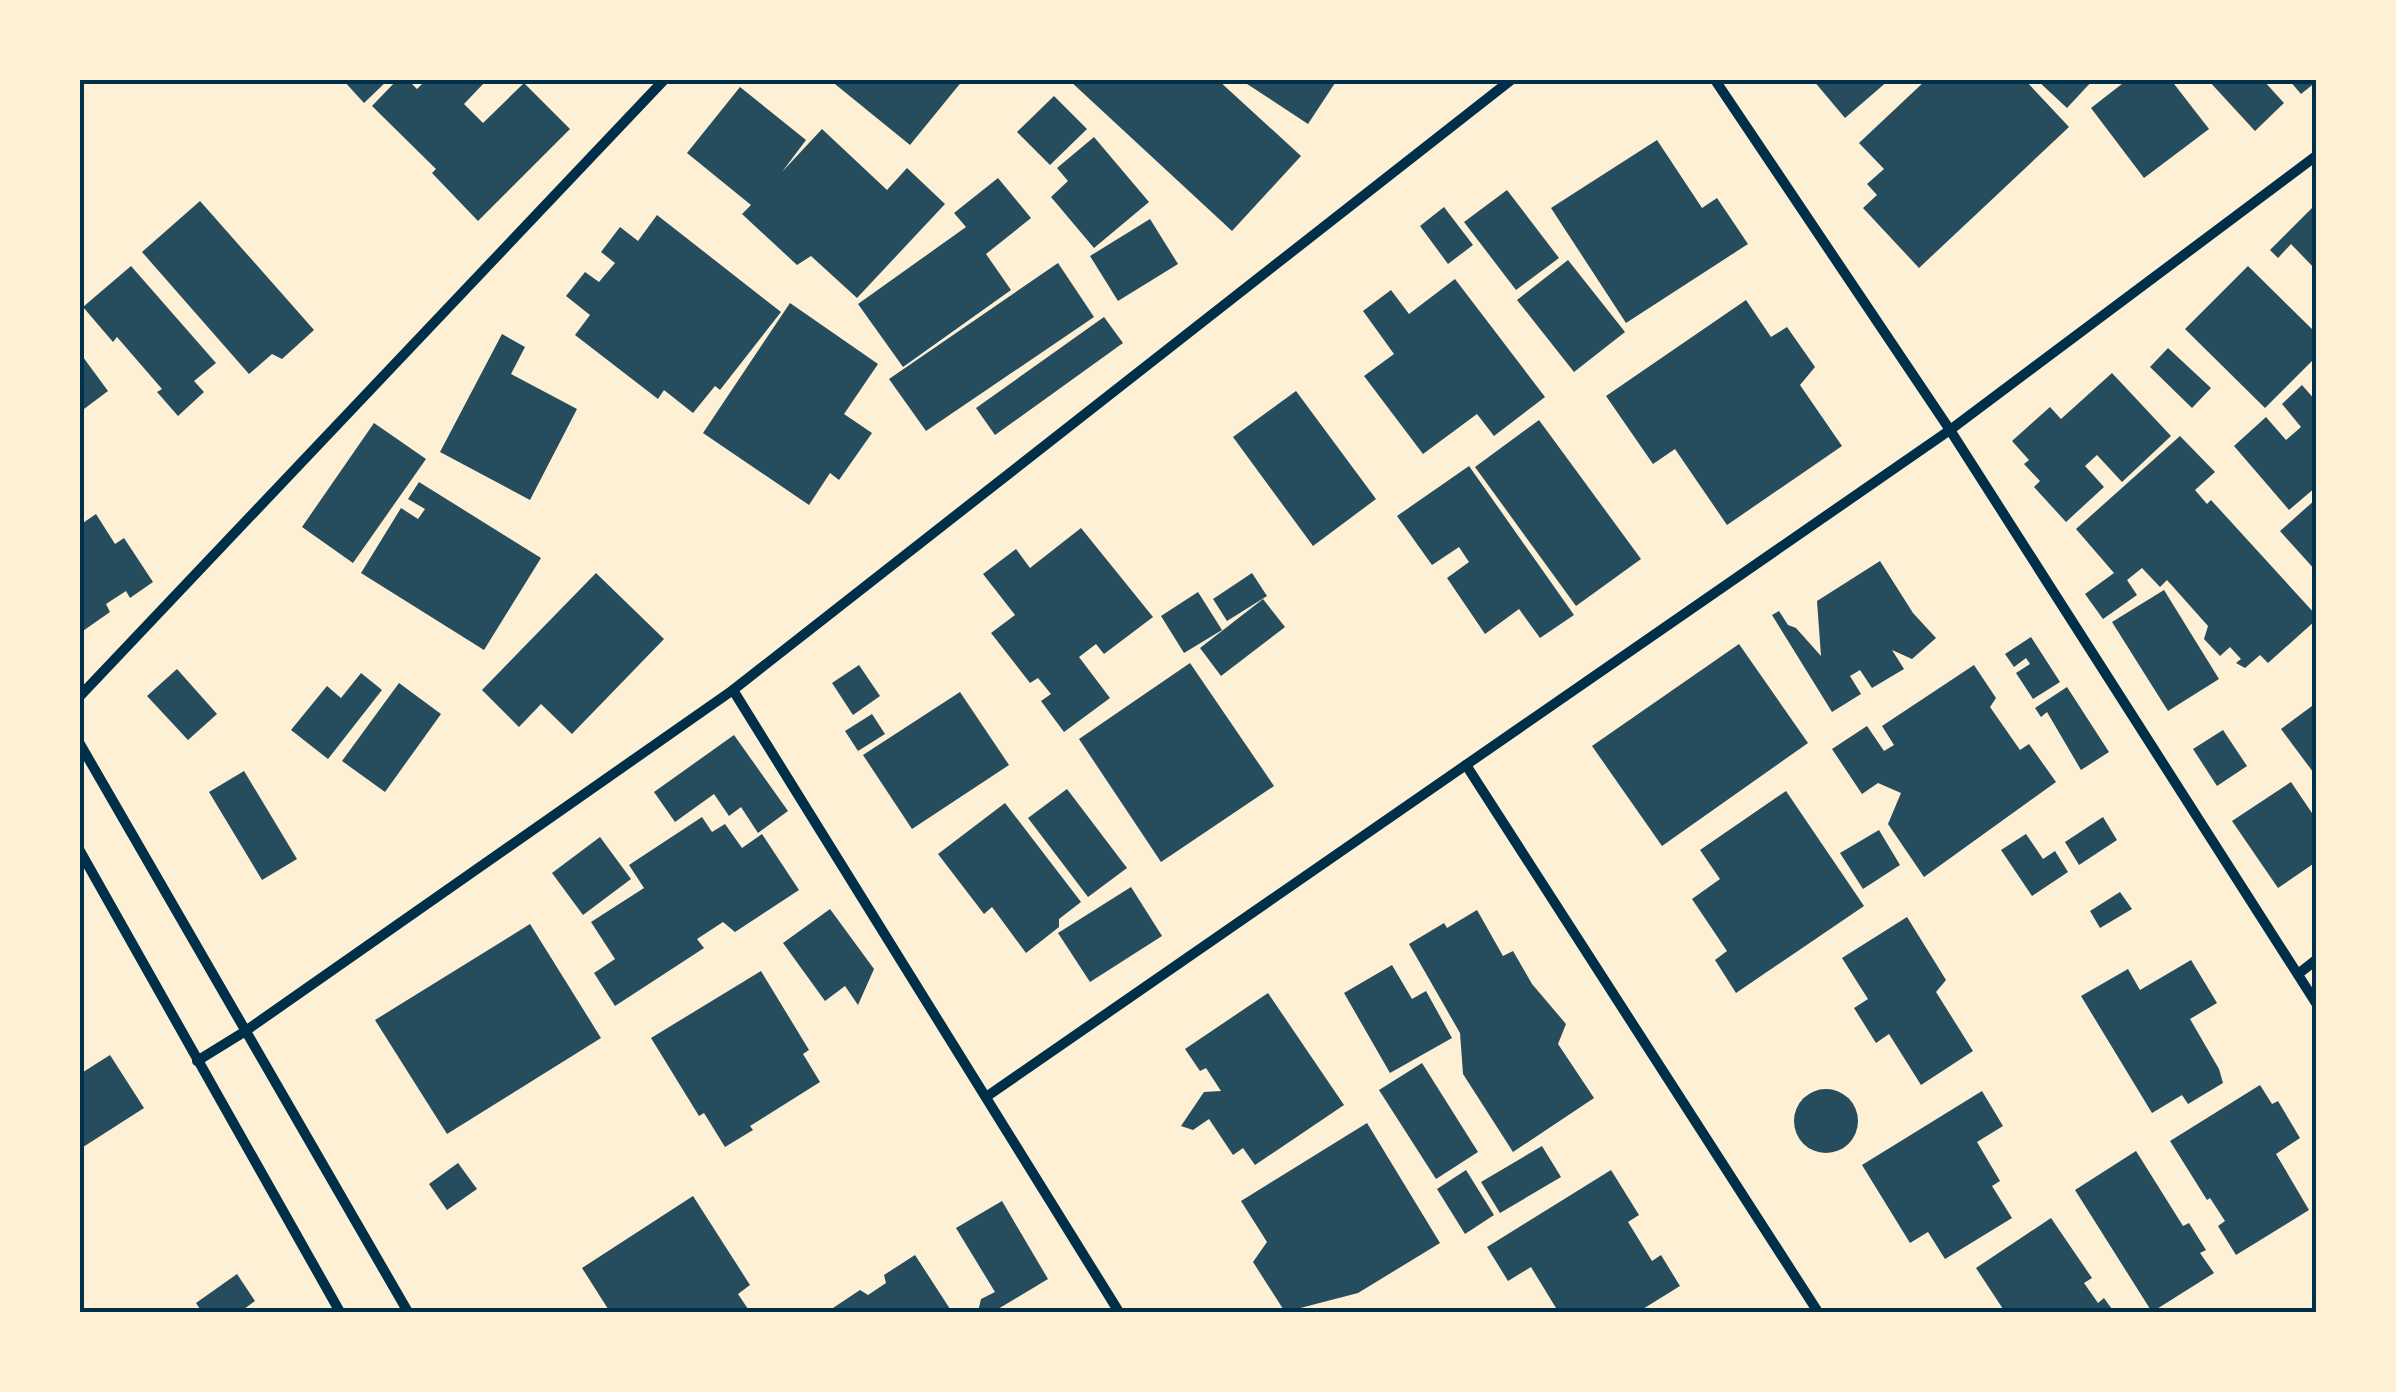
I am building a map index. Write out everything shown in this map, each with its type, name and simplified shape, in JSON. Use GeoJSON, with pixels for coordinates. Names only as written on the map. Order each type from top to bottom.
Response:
{"type":"FeatureCollection","features":[{"type":"Feature","properties":{"kind":"street"},"geometry":{"type":"LineString","coordinates":[[80,696],[664,80]]}},
{"type":"Feature","properties":{"kind":"street"},"geometry":{"type":"LineString","coordinates":[[197,1061],[733,690],[1511,80]]}},
{"type":"Feature","properties":{"kind":"street"},"geometry":{"type":"LineString","coordinates":[[1715,80],[1950,430],[2316,1003]]}},
{"type":"Feature","properties":{"kind":"street"},"geometry":{"type":"LineString","coordinates":[[986,1097],[1950,430],[2316,156]]}},
{"type":"Feature","properties":{"kind":"street"},"geometry":{"type":"LineString","coordinates":[[733,690],[1119,1312]]}},
{"type":"Feature","properties":{"kind":"street"},"geometry":{"type":"LineString","coordinates":[[80,744],[408,1312]]}},
{"type":"Feature","properties":{"kind":"street"},"geometry":{"type":"LineString","coordinates":[[1466,764],[1818,1312]]}},
{"type":"Feature","properties":{"kind":"street"},"geometry":{"type":"LineString","coordinates":[[80,851],[340,1312]]}},
{"type":"Feature","properties":{"kind":"street"},"geometry":{"type":"LineString","coordinates":[[2298,974],[2316,960]]}},
{"type":"Feature","properties":{"kind":"building"},"geometry":{"type":"Polygon","coordinates":[[[343,80],[388,80],[364,103],[343,80]]]}},
{"type":"Feature","properties":{"kind":"building"},"geometry":{"type":"Polygon","coordinates":[[[397,80],[408,80],[417,89],[422,80],[481,80],[484,83],[464,104],[483,123],[524,83],[570,129],[478,221],[432,173],[436,169],[372,106],[397,80]]]}},
{"type":"Feature","properties":{"kind":"building"},"geometry":{"type":"Polygon","coordinates":[[[830,80],[963,80],[910,145],[830,80]]]}},
{"type":"Feature","properties":{"kind":"building"},"geometry":{"type":"Polygon","coordinates":[[[1069,80],[1218,80],[1301,156],[1232,231],[1069,80]]]}},
{"type":"Feature","properties":{"kind":"building"},"geometry":{"type":"Polygon","coordinates":[[[1241,80],[1337,80],[1308,124],[1241,80]]]}},
{"type":"Feature","properties":{"kind":"building"},"geometry":{"type":"Polygon","coordinates":[[[1813,80],[1889,80],[1845,118],[1813,80]]]}},
{"type":"Feature","properties":{"kind":"building"},"geometry":{"type":"Polygon","coordinates":[[[1926,80],[2025,80],[2069,127],[1919,268],[1863,208],[1877,195],[1867,184],[1884,169],[1859,143],[1926,80]]]}},
{"type":"Feature","properties":{"kind":"building"},"geometry":{"type":"Polygon","coordinates":[[[2037,80],[2093,80],[2067,108],[2037,80]]]}},
{"type":"Feature","properties":{"kind":"building"},"geometry":{"type":"Polygon","coordinates":[[[2127,80],[2171,80],[2209,129],[2144,178],[2091,108],[2127,80]]]}},
{"type":"Feature","properties":{"kind":"building"},"geometry":{"type":"Polygon","coordinates":[[[2208,80],[2263,80],[2284,103],[2255,131],[2208,80]]]}},
{"type":"Feature","properties":{"kind":"building"},"geometry":{"type":"Polygon","coordinates":[[[2289,80],[2316,80],[2316,82],[2301,94],[2289,80]]]}},
{"type":"Feature","properties":{"kind":"building"},"geometry":{"type":"Polygon","coordinates":[[[740,87],[806,140],[782,172],[822,129],[887,190],[907,168],[945,204],[857,298],[811,256],[797,265],[742,214],[751,205],[687,153],[740,87]]]}},
{"type":"Feature","properties":{"kind":"building"},"geometry":{"type":"Polygon","coordinates":[[[1054,96],[1087,129],[1050,165],[1017,132],[1054,96]]]}},
{"type":"Feature","properties":{"kind":"building"},"geometry":{"type":"Polygon","coordinates":[[[1094,137],[1149,202],[1094,248],[1051,197],[1068,181],[1057,168],[1094,137]]]}},
{"type":"Feature","properties":{"kind":"building"},"geometry":{"type":"Polygon","coordinates":[[[1657,140],[1702,208],[1717,198],[1748,244],[1626,323],[1551,208],[1657,140]]]}},
{"type":"Feature","properties":{"kind":"building"},"geometry":{"type":"Polygon","coordinates":[[[998,178],[1031,218],[986,254],[1011,290],[903,367],[858,304],[966,227],[954,213],[998,178]]]}},
{"type":"Feature","properties":{"kind":"building"},"geometry":{"type":"Polygon","coordinates":[[[1507,190],[1559,258],[1516,290],[1464,222],[1507,190]]]}},
{"type":"Feature","properties":{"kind":"building"},"geometry":{"type":"Polygon","coordinates":[[[200,201],[314,330],[282,359],[272,354],[249,374],[142,252],[200,201]]]}},
{"type":"Feature","properties":{"kind":"building"},"geometry":{"type":"Polygon","coordinates":[[[2316,204],[2316,270],[2291,244],[2278,258],[2270,250],[2316,204]]]}},
{"type":"Feature","properties":{"kind":"building"},"geometry":{"type":"Polygon","coordinates":[[[1444,207],[1473,245],[1448,264],[1420,226],[1444,207]]]}},
{"type":"Feature","properties":{"kind":"building"},"geometry":{"type":"Polygon","coordinates":[[[657,215],[781,312],[720,390],[715,386],[693,413],[664,390],[658,399],[575,335],[590,315],[566,296],[585,272],[599,282],[615,263],[601,252],[620,227],[638,241],[657,215]]]}},
{"type":"Feature","properties":{"kind":"building"},"geometry":{"type":"Polygon","coordinates":[[[1150,219],[1178,264],[1118,301],[1090,256],[1150,219]]]}},
{"type":"Feature","properties":{"kind":"building"},"geometry":{"type":"Polygon","coordinates":[[[1568,260],[1625,332],[1574,372],[1517,300],[1568,260]]]}},
{"type":"Feature","properties":{"kind":"building"},"geometry":{"type":"Polygon","coordinates":[[[1058,263],[1094,317],[926,431],[889,379],[1058,263]]]}},
{"type":"Feature","properties":{"kind":"building"},"geometry":{"type":"Polygon","coordinates":[[[131,266],[216,363],[194,381],[204,392],[178,416],[157,392],[162,389],[117,337],[113,342],[83,307],[131,266]]]}},
{"type":"Feature","properties":{"kind":"building"},"geometry":{"type":"Polygon","coordinates":[[[2248,266],[2316,333],[2316,357],[2265,408],[2185,329],[2248,266]]]}},
{"type":"Feature","properties":{"kind":"building"},"geometry":{"type":"Polygon","coordinates":[[[1455,279],[1545,397],[1494,436],[1477,414],[1423,454],[1364,376],[1394,354],[1363,311],[1391,290],[1409,314],[1455,279]]]}},
{"type":"Feature","properties":{"kind":"building"},"geometry":{"type":"Polygon","coordinates":[[[1746,300],[1771,337],[1787,327],[1815,367],[1800,385],[1842,446],[1727,525],[1675,449],[1653,464],[1606,396],[1746,300]]]}},
{"type":"Feature","properties":{"kind":"building"},"geometry":{"type":"Polygon","coordinates":[[[790,303],[878,364],[844,414],[872,433],[839,480],[830,473],[809,505],[703,433],[790,303]]]}},
{"type":"Feature","properties":{"kind":"building"},"geometry":{"type":"Polygon","coordinates":[[[1104,317],[1123,343],[995,435],[976,408],[1104,317]]]}},
{"type":"Feature","properties":{"kind":"building"},"geometry":{"type":"Polygon","coordinates":[[[502,334],[525,347],[511,374],[577,409],[530,500],[440,452],[502,334]]]}},
{"type":"Feature","properties":{"kind":"building"},"geometry":{"type":"Polygon","coordinates":[[[2168,348],[2211,388],[2192,408],[2150,367],[2168,348]]]}},
{"type":"Feature","properties":{"kind":"building"},"geometry":{"type":"Polygon","coordinates":[[[80,353],[108,391],[80,412],[80,353]]]}},
{"type":"Feature","properties":{"kind":"building"},"geometry":{"type":"Polygon","coordinates":[[[2112,373],[2171,436],[2122,482],[2097,455],[2085,466],[2104,487],[2066,522],[2034,487],[2040,481],[2024,464],[2029,460],[2012,441],[2050,407],[2061,419],[2112,373]]]}},
{"type":"Feature","properties":{"kind":"building"},"geometry":{"type":"Polygon","coordinates":[[[2302,385],[2316,401],[2316,487],[2289,510],[2234,446],[2266,417],[2286,440],[2301,427],[2282,404],[2302,385]]]}},
{"type":"Feature","properties":{"kind":"building"},"geometry":{"type":"Polygon","coordinates":[[[1296,391],[1376,499],[1313,546],[1233,437],[1296,391]]]}},
{"type":"Feature","properties":{"kind":"building"},"geometry":{"type":"Polygon","coordinates":[[[1539,420],[1641,559],[1576,606],[1475,467],[1539,420]]]}},
{"type":"Feature","properties":{"kind":"building"},"geometry":{"type":"Polygon","coordinates":[[[374,423],[426,459],[353,563],[302,527],[374,423]]]}},
{"type":"Feature","properties":{"kind":"building"},"geometry":{"type":"Polygon","coordinates":[[[2180,436],[2215,472],[2195,490],[2207,504],[2211,500],[2316,615],[2316,620],[2268,663],[2260,655],[2245,668],[2236,663],[2241,659],[2230,647],[2220,656],[2204,639],[2208,626],[2167,580],[2160,587],[2142,568],[2127,580],[2137,595],[2103,619],[2085,594],[2114,573],[2076,529],[2180,436]]]}},
{"type":"Feature","properties":{"kind":"building"},"geometry":{"type":"Polygon","coordinates":[[[1469,466],[1574,615],[1540,638],[1519,609],[1485,634],[1447,578],[1469,562],[1459,547],[1432,565],[1397,516],[1469,466]]]}},
{"type":"Feature","properties":{"kind":"building"},"geometry":{"type":"Polygon","coordinates":[[[419,482],[541,558],[484,650],[361,573],[401,508],[418,519],[425,509],[408,499],[419,482]]]}},
{"type":"Feature","properties":{"kind":"building"},"geometry":{"type":"Polygon","coordinates":[[[2316,499],[2316,571],[2280,531],[2316,499]]]}},
{"type":"Feature","properties":{"kind":"building"},"geometry":{"type":"Polygon","coordinates":[[[96,514],[115,544],[124,538],[153,582],[130,598],[126,591],[106,604],[110,612],[80,633],[80,525],[96,514]]]}},
{"type":"Feature","properties":{"kind":"building"},"geometry":{"type":"Polygon","coordinates":[[[1081,528],[1153,617],[1104,654],[1096,644],[1079,657],[1110,698],[1064,732],[1041,701],[1051,694],[1038,678],[1030,683],[991,633],[1015,615],[983,574],[1016,549],[1030,568],[1081,528]]]}},
{"type":"Feature","properties":{"kind":"building"},"geometry":{"type":"Polygon","coordinates":[[[1880,561],[1913,613],[1936,638],[1912,659],[1892,650],[1904,669],[1872,688],[1860,670],[1850,676],[1861,694],[1832,712],[1772,615],[1779,611],[1821,656],[1817,601],[1880,561]]]}},
{"type":"Feature","properties":{"kind":"building"},"geometry":{"type":"Polygon","coordinates":[[[596,573],[664,639],[572,734],[541,704],[519,727],[482,690],[596,573]]]}},
{"type":"Feature","properties":{"kind":"building"},"geometry":{"type":"Polygon","coordinates":[[[1252,573],[1267,596],[1227,621],[1213,599],[1252,573]]]}},
{"type":"Feature","properties":{"kind":"building"},"geometry":{"type":"Polygon","coordinates":[[[2164,590],[2219,679],[2168,711],[2112,622],[2164,590]]]}},
{"type":"Feature","properties":{"kind":"building"},"geometry":{"type":"Polygon","coordinates":[[[1198,592],[1222,630],[1184,653],[1161,616],[1198,592]]]}},
{"type":"Feature","properties":{"kind":"building"},"geometry":{"type":"Polygon","coordinates":[[[1263,599],[1285,627],[1221,676],[1200,648],[1263,599]]]}},
{"type":"Feature","properties":{"kind":"building"},"geometry":{"type":"Polygon","coordinates":[[[2031,637],[2060,682],[2033,699],[2016,673],[2030,664],[2026,658],[2014,667],[2005,654],[2031,637]]]}},
{"type":"Feature","properties":{"kind":"building"},"geometry":{"type":"Polygon","coordinates":[[[1739,644],[1808,743],[1662,846],[1592,746],[1739,644]]]}},
{"type":"Feature","properties":{"kind":"building"},"geometry":{"type":"Polygon","coordinates":[[[1190,663],[1274,786],[1161,862],[1079,739],[1190,663]]]}},
{"type":"Feature","properties":{"kind":"building"},"geometry":{"type":"Polygon","coordinates":[[[859,665],[880,696],[853,715],[832,683],[859,665]]]}},
{"type":"Feature","properties":{"kind":"building"},"geometry":{"type":"Polygon","coordinates":[[[1974,665],[1996,698],[1990,707],[2020,750],[2029,744],[2056,782],[1924,877],[1888,824],[1901,793],[1878,783],[1862,794],[1832,749],[1867,726],[1884,751],[1894,745],[1882,726],[1974,665]]]}},
{"type":"Feature","properties":{"kind":"building"},"geometry":{"type":"Polygon","coordinates":[[[177,669],[217,714],[188,740],[147,696],[177,669]]]}},
{"type":"Feature","properties":{"kind":"building"},"geometry":{"type":"Polygon","coordinates":[[[361,673],[382,690],[328,759],[291,730],[327,686],[341,698],[361,673]]]}},
{"type":"Feature","properties":{"kind":"building"},"geometry":{"type":"Polygon","coordinates":[[[399,683],[441,714],[385,792],[342,761],[399,683]]]}},
{"type":"Feature","properties":{"kind":"building"},"geometry":{"type":"Polygon","coordinates":[[[2067,687],[2109,752],[2081,770],[2047,712],[2041,717],[2035,708],[2067,687]]]}},
{"type":"Feature","properties":{"kind":"building"},"geometry":{"type":"Polygon","coordinates":[[[960,692],[1009,765],[912,829],[863,755],[960,692]]]}},
{"type":"Feature","properties":{"kind":"building"},"geometry":{"type":"Polygon","coordinates":[[[2316,703],[2316,776],[2281,729],[2316,703]]]}},
{"type":"Feature","properties":{"kind":"building"},"geometry":{"type":"Polygon","coordinates":[[[872,714],[885,734],[858,751],[845,731],[872,714]]]}},
{"type":"Feature","properties":{"kind":"building"},"geometry":{"type":"Polygon","coordinates":[[[2223,730],[2247,766],[2217,786],[2193,749],[2223,730]]]}},
{"type":"Feature","properties":{"kind":"building"},"geometry":{"type":"Polygon","coordinates":[[[734,735],[788,811],[758,833],[741,807],[729,816],[714,794],[675,822],[654,792],[734,735]]]}},
{"type":"Feature","properties":{"kind":"building"},"geometry":{"type":"Polygon","coordinates":[[[244,771],[297,859],[262,880],[209,792],[244,771]]]}},
{"type":"Feature","properties":{"kind":"building"},"geometry":{"type":"Polygon","coordinates":[[[2291,782],[2316,819],[2316,862],[2278,888],[2232,821],[2291,782]]]}},
{"type":"Feature","properties":{"kind":"building"},"geometry":{"type":"Polygon","coordinates":[[[1067,789],[1127,868],[1088,897],[1028,818],[1067,789]]]}},
{"type":"Feature","properties":{"kind":"building"},"geometry":{"type":"Polygon","coordinates":[[[1786,791],[1864,906],[1736,993],[1715,960],[1727,951],[1692,899],[1720,879],[1700,850],[1786,791]]]}},
{"type":"Feature","properties":{"kind":"building"},"geometry":{"type":"Polygon","coordinates":[[[1005,803],[1081,902],[1059,919],[1059,927],[1026,953],[992,907],[984,914],[938,854],[1005,803]]]}},
{"type":"Feature","properties":{"kind":"building"},"geometry":{"type":"Polygon","coordinates":[[[702,817],[712,832],[725,824],[742,848],[762,834],[799,890],[735,932],[723,922],[697,939],[704,948],[615,1006],[594,973],[615,959],[591,922],[644,888],[629,865],[702,817]]]}},
{"type":"Feature","properties":{"kind":"building"},"geometry":{"type":"Polygon","coordinates":[[[2103,817],[2117,840],[2079,865],[2065,842],[2103,817]]]}},
{"type":"Feature","properties":{"kind":"building"},"geometry":{"type":"Polygon","coordinates":[[[1879,830],[1900,865],[1863,889],[1840,853],[1879,830]]]}},
{"type":"Feature","properties":{"kind":"building"},"geometry":{"type":"Polygon","coordinates":[[[2026,834],[2043,859],[2055,851],[2068,872],[2032,896],[2001,850],[2026,834]]]}},
{"type":"Feature","properties":{"kind":"building"},"geometry":{"type":"Polygon","coordinates":[[[600,837],[631,879],[583,915],[552,873],[600,837]]]}},
{"type":"Feature","properties":{"kind":"building"},"geometry":{"type":"Polygon","coordinates":[[[1131,887],[1162,936],[1090,982],[1058,933],[1131,887]]]}},
{"type":"Feature","properties":{"kind":"building"},"geometry":{"type":"Polygon","coordinates":[[[2120,892],[2132,909],[2100,928],[2090,911],[2120,892]]]}},
{"type":"Feature","properties":{"kind":"building"},"geometry":{"type":"Polygon","coordinates":[[[830,909],[874,969],[858,1005],[845,986],[825,1001],[783,943],[830,909]]]}},
{"type":"Feature","properties":{"kind":"building"},"geometry":{"type":"Polygon","coordinates":[[[1477,910],[1503,956],[1513,951],[1532,984],[1566,1024],[1558,1044],[1594,1098],[1513,1152],[1463,1074],[1460,1033],[1409,944],[1444,923],[1447,928],[1477,910]]]}},
{"type":"Feature","properties":{"kind":"building"},"geometry":{"type":"Polygon","coordinates":[[[1907,917],[1946,980],[1936,992],[1973,1051],[1921,1085],[1889,1034],[1876,1043],[1854,1008],[1868,999],[1842,958],[1907,917]]]}},
{"type":"Feature","properties":{"kind":"building"},"geometry":{"type":"Polygon","coordinates":[[[530,924],[601,1038],[447,1134],[375,1020],[530,924]]]}},
{"type":"Feature","properties":{"kind":"building"},"geometry":{"type":"Polygon","coordinates":[[[2191,960],[2217,1003],[2190,1019],[2223,1083],[2188,1104],[2182,1095],[2152,1113],[2081,996],[2128,969],[2140,990],[2191,960]]]}},
{"type":"Feature","properties":{"kind":"building"},"geometry":{"type":"Polygon","coordinates":[[[1392,965],[1412,999],[1426,991],[1452,1038],[1390,1073],[1344,993],[1392,965]]]}},
{"type":"Feature","properties":{"kind":"building"},"geometry":{"type":"Polygon","coordinates":[[[761,971],[809,1050],[803,1054],[820,1082],[750,1126],[753,1130],[725,1147],[704,1113],[699,1116],[651,1038],[761,971]]]}},
{"type":"Feature","properties":{"kind":"building"},"geometry":{"type":"Polygon","coordinates":[[[1268,993],[1344,1105],[1255,1165],[1243,1148],[1233,1155],[1209,1119],[1193,1130],[1181,1126],[1204,1092],[1221,1091],[1206,1068],[1200,1071],[1185,1049],[1268,993]]]}},
{"type":"Feature","properties":{"kind":"building"},"geometry":{"type":"Polygon","coordinates":[[[110,1055],[144,1108],[80,1149],[80,1074],[110,1055]]]}},
{"type":"Feature","properties":{"kind":"building"},"geometry":{"type":"Polygon","coordinates":[[[1422,1063],[1478,1152],[1436,1179],[1379,1090],[1422,1063]]]}},
{"type":"Feature","properties":{"kind":"building"},"geometry":{"type":"Polygon","coordinates":[[[2260,1085],[2272,1104],[2278,1101],[2300,1138],[2276,1154],[2309,1210],[2236,1255],[2218,1226],[2225,1221],[2170,1141],[2260,1085]]]}},
{"type":"Feature","properties":{"kind":"building"},"geometry":{"type":"Polygon","coordinates":[[[1826,1089],[1848,1099],[1858,1121],[1848,1143],[1826,1153],[1804,1143],[1794,1121],[1804,1099],[1826,1089]]]}},
{"type":"Feature","properties":{"kind":"building"},"geometry":{"type":"Polygon","coordinates":[[[1982,1091],[2003,1126],[1977,1142],[2000,1181],[1992,1186],[2012,1218],[1945,1259],[1928,1232],[1910,1243],[1862,1165],[1982,1091]]]}},
{"type":"Feature","properties":{"kind":"building"},"geometry":{"type":"Polygon","coordinates":[[[1367,1123],[1440,1243],[1358,1293],[1285,1312],[1253,1262],[1267,1242],[1241,1201],[1367,1123]]]}},
{"type":"Feature","properties":{"kind":"building"},"geometry":{"type":"Polygon","coordinates":[[[1542,1146],[1561,1177],[1500,1213],[1481,1182],[1542,1146]]]}},
{"type":"Feature","properties":{"kind":"building"},"geometry":{"type":"Polygon","coordinates":[[[2136,1151],[2183,1226],[2189,1223],[2206,1250],[2200,1253],[2214,1273],[2152,1312],[2075,1190],[2136,1151]]]}},
{"type":"Feature","properties":{"kind":"building"},"geometry":{"type":"Polygon","coordinates":[[[458,1163],[477,1189],[447,1210],[429,1184],[458,1163]]]}},
{"type":"Feature","properties":{"kind":"building"},"geometry":{"type":"Polygon","coordinates":[[[1466,1170],[1494,1215],[1465,1234],[1437,1189],[1466,1170]]]}},
{"type":"Feature","properties":{"kind":"building"},"geometry":{"type":"Polygon","coordinates":[[[1611,1170],[1639,1215],[1628,1222],[1652,1261],[1661,1255],[1680,1286],[1638,1312],[1550,1312],[1556,1308],[1531,1267],[1508,1281],[1487,1247],[1611,1170]]]}},
{"type":"Feature","properties":{"kind":"building"},"geometry":{"type":"Polygon","coordinates":[[[693,1196],[750,1285],[738,1294],[750,1312],[610,1312],[582,1268],[693,1196]]]}},
{"type":"Feature","properties":{"kind":"building"},"geometry":{"type":"Polygon","coordinates":[[[1002,1201],[1048,1279],[993,1312],[978,1312],[981,1299],[995,1292],[956,1228],[1002,1201]]]}},
{"type":"Feature","properties":{"kind":"building"},"geometry":{"type":"Polygon","coordinates":[[[2051,1218],[2092,1278],[2084,1283],[2098,1303],[2104,1298],[2114,1312],[2005,1312],[1976,1268],[2051,1218]]]}},
{"type":"Feature","properties":{"kind":"building"},"geometry":{"type":"Polygon","coordinates":[[[915,1255],[952,1312],[827,1312],[860,1290],[868,1295],[886,1283],[884,1275],[915,1255]]]}},
{"type":"Feature","properties":{"kind":"building"},"geometry":{"type":"Polygon","coordinates":[[[237,1274],[255,1301],[240,1312],[202,1312],[196,1303],[237,1274]]]}}]}
